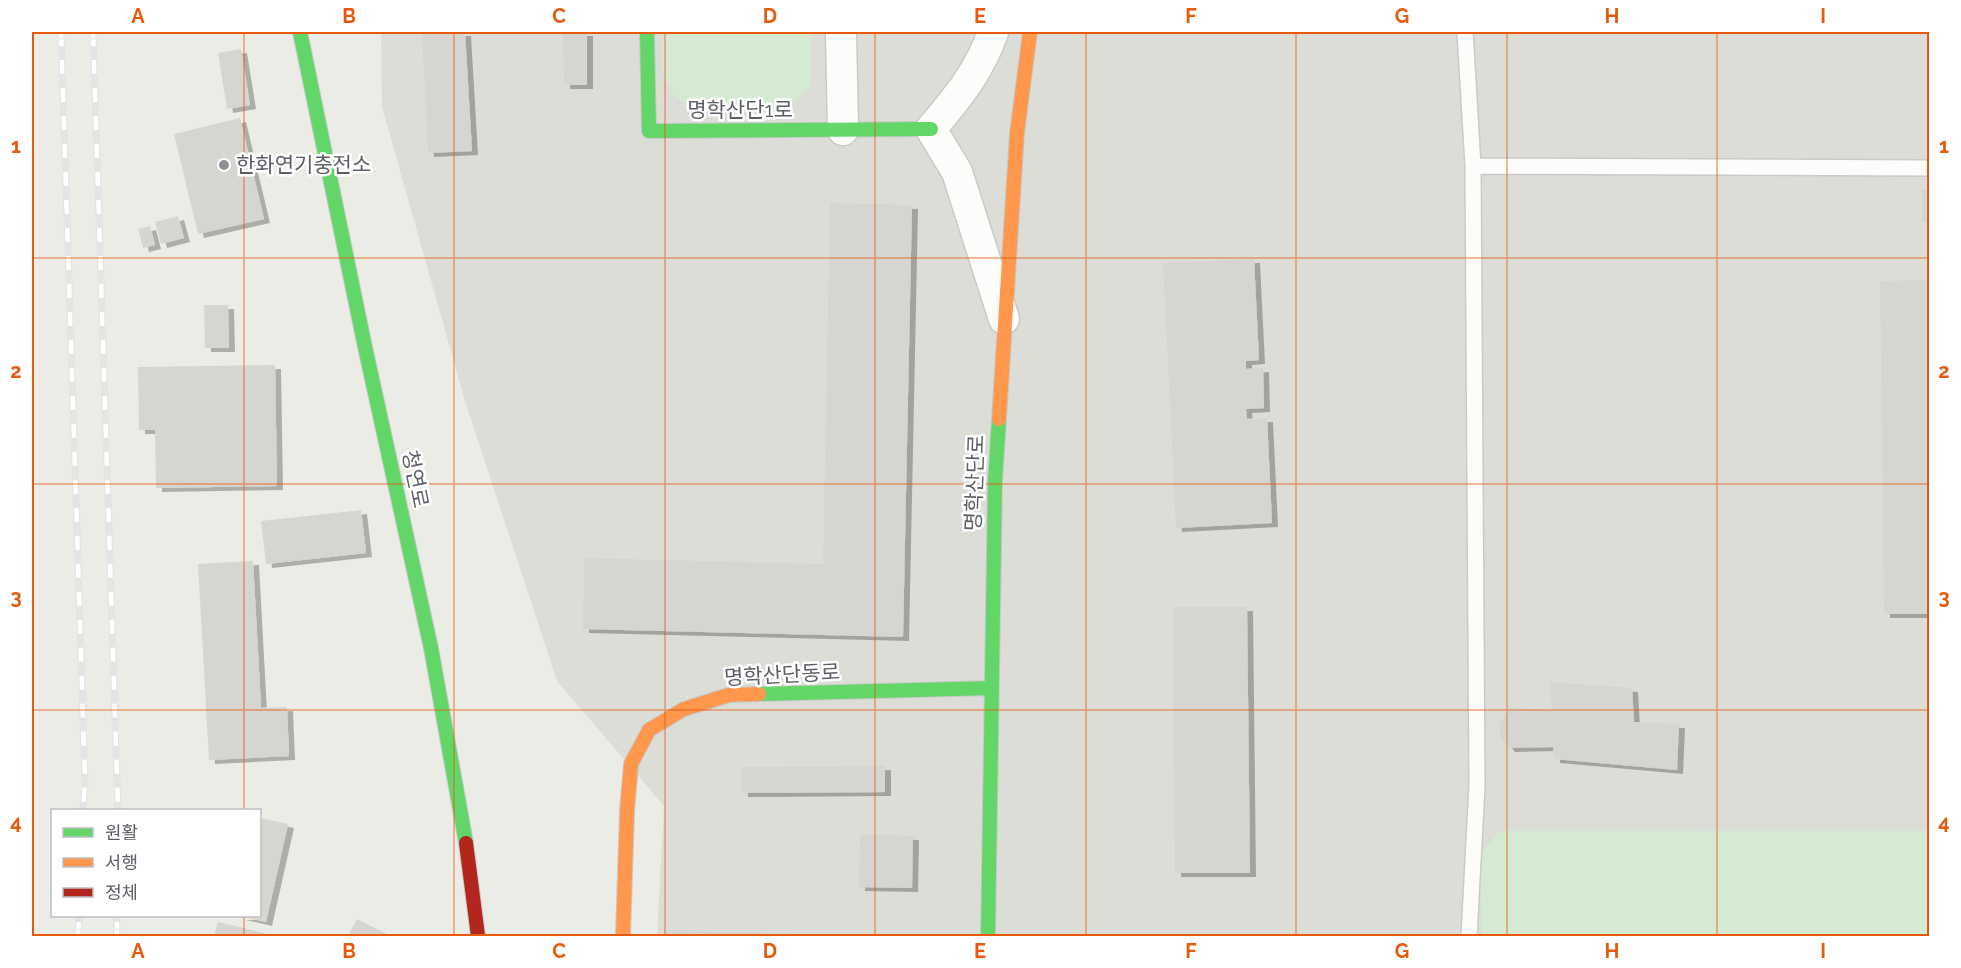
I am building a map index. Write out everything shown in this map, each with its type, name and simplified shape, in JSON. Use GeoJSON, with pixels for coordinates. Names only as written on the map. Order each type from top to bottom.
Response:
{"type":"FeatureCollection","features":[{"type":"Feature","properties":{"kind":"street","name":"청연로"},"geometry":{"type":"LineString","coordinates":[[300,32],[430,648],[467,849],[478,936]]}},
{"type":"Feature","properties":{"kind":"street","name":"명학산단1로"},"geometry":{"type":"LineString","coordinates":[[647,32],[649,131],[931,129]]}},
{"type":"Feature","properties":{"kind":"street"},"geometry":{"type":"LineString","coordinates":[[841,32],[843,130]]}},
{"type":"Feature","properties":{"kind":"street"},"geometry":{"type":"LineString","coordinates":[[993,32],[985,56],[960,93],[931,129],[957,172],[1004,320]]}},
{"type":"Feature","properties":{"kind":"street","name":"명학산단로"},"geometry":{"type":"LineString","coordinates":[[988,936],[994,482],[1017,133],[1030,32]]}},
{"type":"Feature","properties":{"kind":"street","name":"명학산단동로"},"geometry":{"type":"LineString","coordinates":[[623,936],[627,811],[631,764],[649,730],[684,709],[729,696],[992,688]]}},
{"type":"Feature","properties":{"kind":"lane"},"geometry":{"type":"LineString","coordinates":[[1465,32],[1473,166],[1477,786],[1469,936]]}},
{"type":"Feature","properties":{"kind":"lane"},"geometry":{"type":"LineString","coordinates":[[1473,166],[1929,168]]}},
{"type":"Feature","properties":{"kind":"shaded area"},"geometry":{"type":"Polygon","coordinates":[[[381,32],[1929,32],[1929,936],[657,936],[664,806],[557,681],[465,401],[382,107],[381,32]]]}},
{"type":"Feature","properties":{"kind":"green space"},"geometry":{"type":"Polygon","coordinates":[[[663,32],[811,32],[811,85],[798,99],[780,111],[696,112],[674,95],[663,77],[663,32]]]}},
{"type":"Feature","properties":{"kind":"green space"},"geometry":{"type":"Polygon","coordinates":[[[1500,831],[1929,831],[1929,936],[1482,936],[1479,855],[1500,831]]]}},
{"type":"Feature","properties":{"kind":"building"},"geometry":{"type":"Polygon","coordinates":[[[422,32],[465,32],[472,151],[428,153],[422,32]]]}},
{"type":"Feature","properties":{"kind":"building"},"geometry":{"type":"Polygon","coordinates":[[[563,32],[587,32],[587,85],[564,85],[563,32]]]}},
{"type":"Feature","properties":{"kind":"building"},"geometry":{"type":"Polygon","coordinates":[[[241,49],[250,105],[227,109],[218,53],[241,49]]]}},
{"type":"Feature","properties":{"kind":"building"},"geometry":{"type":"Polygon","coordinates":[[[240,118],[264,219],[198,234],[174,134],[240,118]]]}},
{"type":"Feature","properties":{"kind":"building"},"geometry":{"type":"Polygon","coordinates":[[[1922,190],[1930,190],[1930,222],[1922,222],[1922,190]]]}},
{"type":"Feature","properties":{"kind":"building"},"geometry":{"type":"Polygon","coordinates":[[[830,203],[912,205],[903,637],[583,629],[584,558],[823,564],[830,203]]]}},
{"type":"Feature","properties":{"kind":"building"},"geometry":{"type":"Polygon","coordinates":[[[178,216],[184,238],[161,244],[155,222],[178,216]]]}},
{"type":"Feature","properties":{"kind":"building"},"geometry":{"type":"Polygon","coordinates":[[[150,226],[155,245],[143,248],[138,229],[150,226]]]}},
{"type":"Feature","properties":{"kind":"building"},"geometry":{"type":"Polygon","coordinates":[[[1254,259],[1259,360],[1246,361],[1246,369],[1263,368],[1264,408],[1246,409],[1247,419],[1267,418],[1272,523],[1176,528],[1163,263],[1254,259]]]}},
{"type":"Feature","properties":{"kind":"building"},"geometry":{"type":"Polygon","coordinates":[[[1930,280],[1930,614],[1884,614],[1880,281],[1930,280]]]}},
{"type":"Feature","properties":{"kind":"building"},"geometry":{"type":"Polygon","coordinates":[[[204,305],[228,305],[229,348],[205,348],[204,305]]]}},
{"type":"Feature","properties":{"kind":"building"},"geometry":{"type":"Polygon","coordinates":[[[275,365],[277,486],[156,488],[155,430],[139,430],[138,367],[275,365]]]}},
{"type":"Feature","properties":{"kind":"building"},"geometry":{"type":"Polygon","coordinates":[[[361,510],[366,553],[266,564],[261,521],[361,510]]]}},
{"type":"Feature","properties":{"kind":"building"},"geometry":{"type":"Polygon","coordinates":[[[253,561],[261,708],[287,707],[289,756],[209,760],[198,564],[253,561]]]}},
{"type":"Feature","properties":{"kind":"building"},"geometry":{"type":"Polygon","coordinates":[[[1173,607],[1247,607],[1250,873],[1175,873],[1173,607]]]}},
{"type":"Feature","properties":{"kind":"building"},"geometry":{"type":"Polygon","coordinates":[[[1550,682],[1632,688],[1634,722],[1679,724],[1677,770],[1554,759],[1553,747],[1509,748],[1500,736],[1500,724],[1505,714],[1512,708],[1552,710],[1550,682]]]}},
{"type":"Feature","properties":{"kind":"building"},"geometry":{"type":"Polygon","coordinates":[[[885,766],[885,792],[742,793],[741,767],[885,766]]]}},
{"type":"Feature","properties":{"kind":"building"},"geometry":{"type":"Polygon","coordinates":[[[261,818],[288,824],[266,922],[244,917],[261,917],[261,818]]]}},
{"type":"Feature","properties":{"kind":"building"},"geometry":{"type":"Polygon","coordinates":[[[860,834],[913,836],[912,888],[859,887],[860,834]]]}},
{"type":"Feature","properties":{"kind":"building"},"geometry":{"type":"Polygon","coordinates":[[[357,919],[391,936],[348,936],[357,919]]]}},
{"type":"Feature","properties":{"kind":"building"},"geometry":{"type":"Polygon","coordinates":[[[218,922],[265,933],[264,936],[214,936],[218,922]]]}},
{"type":"Feature","properties":{"kind":"building"},"geometry":{"type":"Polygon","coordinates":[[[664,930],[834,935],[834,936],[664,936],[664,930]]]}},
{"type":"Feature","properties":{"kind":"railway"},"geometry":{"type":"LineString","coordinates":[[61,32],[85,780],[83,809]]}},
{"type":"Feature","properties":{"kind":"railway"},"geometry":{"type":"LineString","coordinates":[[93,32],[118,809]]}},
{"type":"Feature","properties":{"kind":"railway"},"geometry":{"type":"LineString","coordinates":[[78,936],[79,917]]}},
{"type":"Feature","properties":{"kind":"railway"},"geometry":{"type":"LineString","coordinates":[[117,917],[117,936]]}},
{"type":"Feature","properties":{"kind":"traffic: fast"},"geometry":{"type":"LineString","coordinates":[[300,32],[365,347],[431,648],[466,843]]}},
{"type":"Feature","properties":{"kind":"traffic: fast"},"geometry":{"type":"LineString","coordinates":[[647,32],[649,131],[931,129]]}},
{"type":"Feature","properties":{"kind":"traffic: fast"},"geometry":{"type":"LineString","coordinates":[[988,936],[995,482],[999,419]]}},
{"type":"Feature","properties":{"kind":"traffic: fast"},"geometry":{"type":"LineString","coordinates":[[759,694],[992,688]]}},
{"type":"Feature","properties":{"kind":"traffic: slow"},"geometry":{"type":"LineString","coordinates":[[999,419],[1017,133],[1030,32]]}},
{"type":"Feature","properties":{"kind":"traffic: slow"},"geometry":{"type":"LineString","coordinates":[[623,936],[627,811],[631,764],[649,730],[684,709],[729,695],[759,694]]}},
{"type":"Feature","properties":{"kind":"traffic: jam"},"geometry":{"type":"LineString","coordinates":[[466,843],[478,936]]}},
{"type":"Feature","properties":{"kind":"place","name":"한화연기충전소"},"geometry":{"type":"Point","coordinates":[224,165]}}]}
